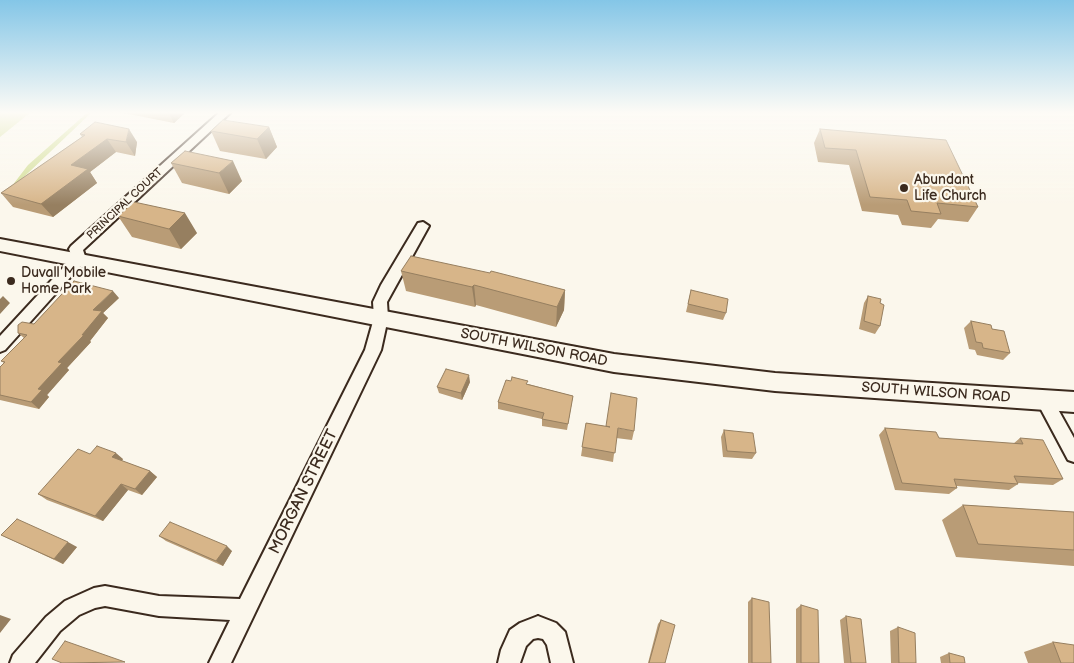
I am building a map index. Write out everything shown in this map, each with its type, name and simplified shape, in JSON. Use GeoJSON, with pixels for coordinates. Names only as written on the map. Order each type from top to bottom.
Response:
{"type":"FeatureCollection","features":[{"type":"Feature","properties":{"kind":"main road","name":"SOUTH WILSON ROAD"},"geometry":{"type":"LineString","coordinates":[[0,245],[614,363],[775,382],[1074,402]]}},
{"type":"Feature","properties":{"kind":"street","name":"PRINCIPAL COURT"},"geometry":{"type":"LineString","coordinates":[[79,259],[78,248],[192,143]]}},
{"type":"Feature","properties":{"kind":"street","name":"MORGAN STREET"},"geometry":{"type":"LineString","coordinates":[[220,663],[373,350],[380,318],[380,302],[423,226]]}},
{"type":"Feature","properties":{"kind":"street"},"geometry":{"type":"LineString","coordinates":[[0,346],[79,259]]}},
{"type":"Feature","properties":{"kind":"street"},"geometry":{"type":"LineString","coordinates":[[1044,400],[1074,454]]}},
{"type":"Feature","properties":{"kind":"street"},"geometry":{"type":"LineString","coordinates":[[21,663],[53,624],[72,608],[94,598],[105,596],[159,606],[245,610]]}},
{"type":"Feature","properties":{"kind":"street"},"geometry":{"type":"LineString","coordinates":[[509,663],[512,650],[518,638],[527,630],[538,627],[549,630],[557,640],[562,663]]}},
{"type":"Feature","properties":{"kind":"green space"},"geometry":{"type":"Polygon","coordinates":[[[53,143],[60,143],[5,195],[28,165],[53,143]]]}},
{"type":"Feature","properties":{"kind":"building"},"geometry":{"type":"Polygon","coordinates":[[[74,143],[102,143],[71,165],[88,169],[41,204],[1,193],[74,143]]]}},
{"type":"Feature","properties":{"kind":"building","name":"Abundant Life Church"},"geometry":{"type":"Polygon","coordinates":[[[824,143],[947,143],[978,207],[937,203],[941,214],[911,211],[907,200],[870,197],[856,150],[825,148],[824,143]]]}},
{"type":"Feature","properties":{"kind":"building"},"geometry":{"type":"Polygon","coordinates":[[[185,151],[233,161],[219,173],[171,163],[185,151]]]}},
{"type":"Feature","properties":{"kind":"building"},"geometry":{"type":"Polygon","coordinates":[[[134,202],[185,213],[169,229],[118,216],[134,202]]]}},
{"type":"Feature","properties":{"kind":"building"},"geometry":{"type":"Polygon","coordinates":[[[411,256],[490,273],[491,271],[565,290],[557,307],[474,285],[472,287],[401,271],[411,256]]]}},
{"type":"Feature","properties":{"kind":"building"},"geometry":{"type":"Polygon","coordinates":[[[74,281],[113,291],[93,310],[102,311],[82,335],[84,335],[58,362],[62,363],[38,389],[42,390],[31,402],[0,395],[0,367],[5,362],[1,361],[27,335],[18,333],[18,325],[22,322],[34,324],[74,281]]]}},
{"type":"Feature","properties":{"kind":"building"},"geometry":{"type":"Polygon","coordinates":[[[691,290],[728,299],[726,313],[688,304],[691,290]]]}},
{"type":"Feature","properties":{"kind":"building"},"geometry":{"type":"Polygon","coordinates":[[[868,296],[881,299],[880,303],[884,305],[880,326],[864,321],[868,296]]]}},
{"type":"Feature","properties":{"kind":"building"},"geometry":{"type":"Polygon","coordinates":[[[971,321],[991,325],[992,329],[1004,331],[1010,353],[983,348],[982,343],[976,342],[971,321]]]}},
{"type":"Feature","properties":{"kind":"building"},"geometry":{"type":"Polygon","coordinates":[[[446,369],[469,375],[461,393],[437,387],[446,369]]]}},
{"type":"Feature","properties":{"kind":"building"},"geometry":{"type":"Polygon","coordinates":[[[512,377],[528,381],[526,384],[573,396],[568,424],[542,419],[544,413],[498,402],[506,380],[511,381],[512,377]]]}},
{"type":"Feature","properties":{"kind":"building"},"geometry":{"type":"Polygon","coordinates":[[[611,393],[637,398],[634,431],[618,428],[615,453],[582,447],[586,423],[610,427],[606,426],[611,393]]]}},
{"type":"Feature","properties":{"kind":"building"},"geometry":{"type":"Polygon","coordinates":[[[885,428],[936,432],[939,438],[1023,444],[1020,438],[1043,440],[1063,479],[1014,476],[1018,484],[954,479],[957,488],[902,483],[885,428]]]}},
{"type":"Feature","properties":{"kind":"building"},"geometry":{"type":"Polygon","coordinates":[[[724,430],[753,433],[756,453],[727,451],[724,430]]]}},
{"type":"Feature","properties":{"kind":"building"},"geometry":{"type":"Polygon","coordinates":[[[97,446],[116,453],[112,457],[150,471],[135,489],[121,484],[95,516],[38,494],[78,449],[90,454],[97,446]]]}},
{"type":"Feature","properties":{"kind":"building"},"geometry":{"type":"Polygon","coordinates":[[[963,505],[1074,512],[1074,550],[978,544],[963,505]]]}},
{"type":"Feature","properties":{"kind":"building"},"geometry":{"type":"Polygon","coordinates":[[[17,519],[68,542],[54,559],[1,535],[17,519]]]}},
{"type":"Feature","properties":{"kind":"building"},"geometry":{"type":"Polygon","coordinates":[[[170,522],[227,546],[216,561],[159,536],[170,522]]]}},
{"type":"Feature","properties":{"kind":"building"},"geometry":{"type":"Polygon","coordinates":[[[752,598],[769,602],[771,663],[752,663],[752,598]]]}},
{"type":"Feature","properties":{"kind":"building"},"geometry":{"type":"Polygon","coordinates":[[[801,605],[818,610],[819,663],[801,663],[801,605]]]}},
{"type":"Feature","properties":{"kind":"building"},"geometry":{"type":"Polygon","coordinates":[[[846,616],[861,619],[866,663],[851,663],[846,616]]]}},
{"type":"Feature","properties":{"kind":"building"},"geometry":{"type":"Polygon","coordinates":[[[661,620],[675,625],[665,663],[649,663],[661,620]]]}},
{"type":"Feature","properties":{"kind":"building"},"geometry":{"type":"Polygon","coordinates":[[[898,627],[915,633],[916,663],[899,663],[898,627]]]}},
{"type":"Feature","properties":{"kind":"building"},"geometry":{"type":"Polygon","coordinates":[[[65,641],[125,662],[62,663],[52,659],[65,641]]]}},
{"type":"Feature","properties":{"kind":"building"},"geometry":{"type":"Polygon","coordinates":[[[1053,642],[1074,645],[1074,663],[1061,663],[1053,642]]]}},
{"type":"Feature","properties":{"kind":"building"},"geometry":{"type":"Polygon","coordinates":[[[949,653],[964,657],[965,663],[950,663],[949,653]]]}},
{"type":"Feature","properties":{"kind":"place","name":"Abundant Life Church"},"geometry":{"type":"Point","coordinates":[904,188]}},
{"type":"Feature","properties":{"kind":"place","name":"Duvall Mobile Home Park"},"geometry":{"type":"Point","coordinates":[11,281]}}]}
